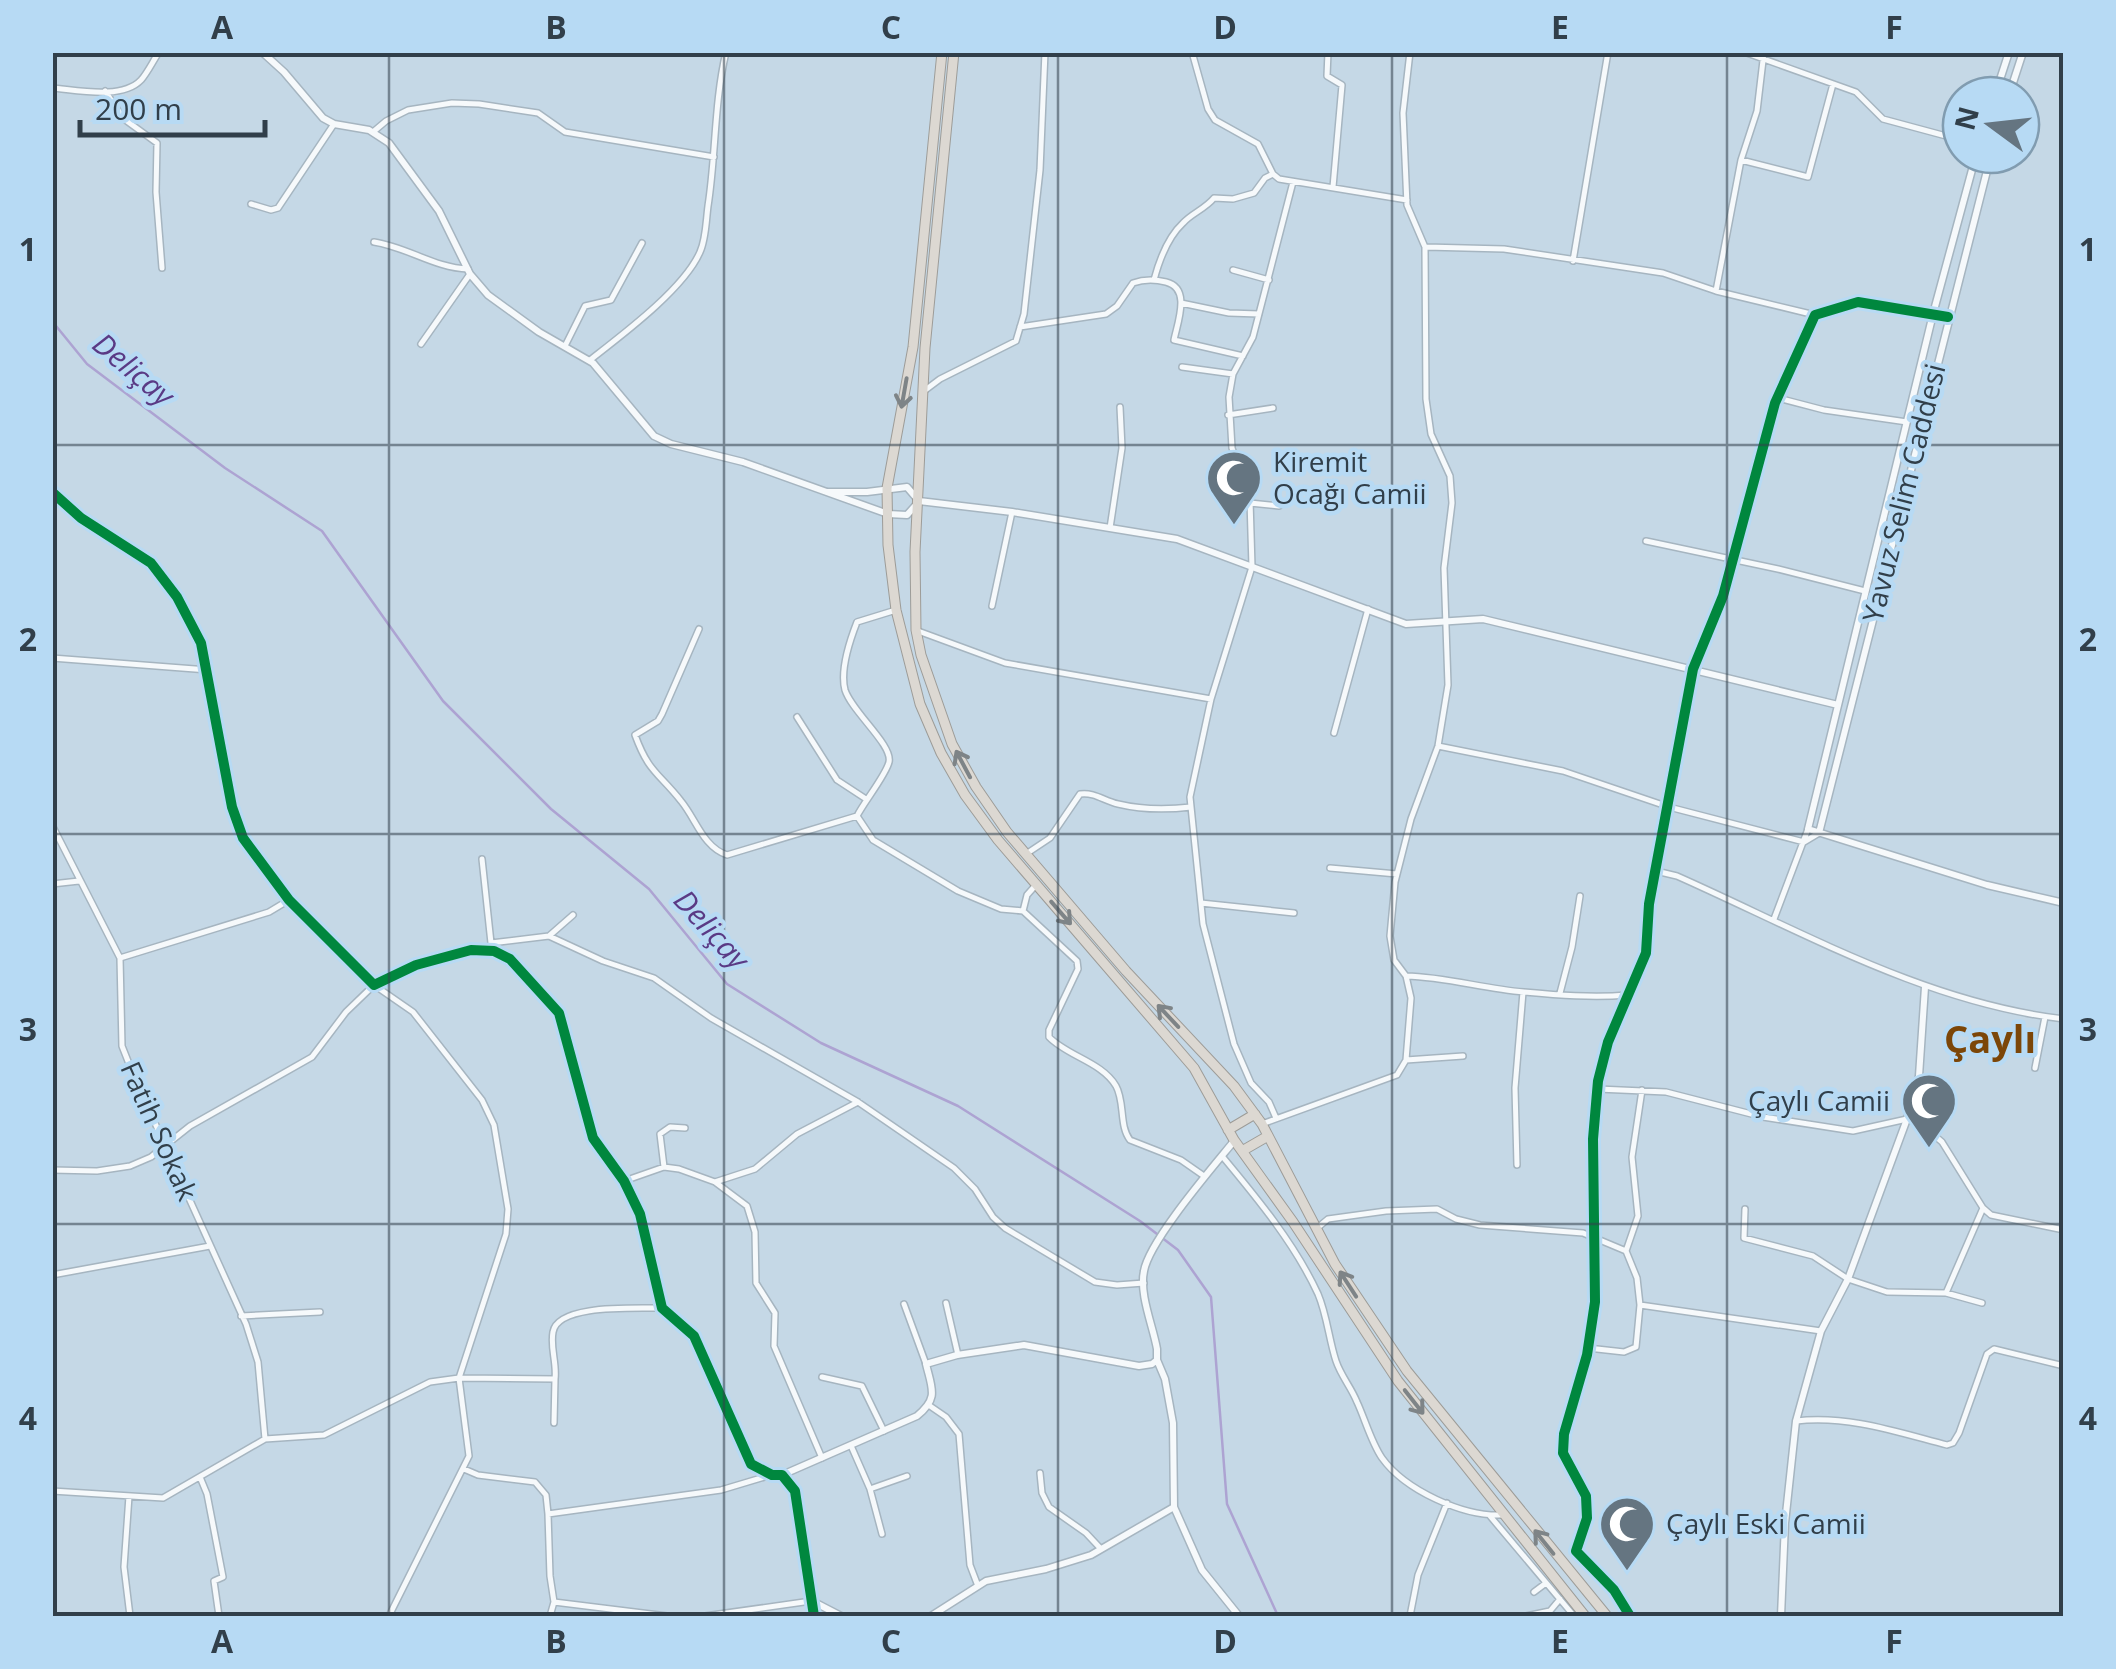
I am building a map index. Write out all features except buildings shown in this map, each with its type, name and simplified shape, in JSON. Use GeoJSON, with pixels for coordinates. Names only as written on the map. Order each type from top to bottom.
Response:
{"type":"FeatureCollection","features":[{"type":"Feature","properties":{"kind":"highway"},"geometry":{"type":"LineString","coordinates":[[942,52],[913,347],[887,488],[888,545],[896,610],[920,704],[940,753],[964,795],[1194,1068],[1234,1140],[1398,1381],[1586,1616]]}},
{"type":"Feature","properties":{"kind":"highway"},"geometry":{"type":"LineString","coordinates":[[954,52],[922,392],[915,552],[916,630],[933,696],[952,744],[976,787],[1026,854],[1255,1114],[1316,1229],[1406,1371],[1607,1616]]}},
{"type":"Feature","properties":{"kind":"highway"},"geometry":{"type":"LineString","coordinates":[[1228,1130],[1255,1114]]}},
{"type":"Feature","properties":{"kind":"highway"},"geometry":{"type":"LineString","coordinates":[[1242,1151],[1268,1136]]}},
{"type":"Feature","properties":{"kind":"street"},"geometry":{"type":"LineString","coordinates":[[52,88],[105,91],[138,83],[159,52]]}},
{"type":"Feature","properties":{"kind":"street"},"geometry":{"type":"LineString","coordinates":[[262,52],[323,118],[373,132],[389,143],[440,211],[469,271],[488,295],[589,360],[654,436],[743,462],[888,514],[908,515],[919,501]]}},
{"type":"Feature","properties":{"kind":"street"},"geometry":{"type":"LineString","coordinates":[[589,360],[631,328],[685,276],[700,252],[726,52]]}},
{"type":"Feature","properties":{"kind":"street"},"geometry":{"type":"LineString","coordinates":[[922,392],[1016,341],[1040,170],[1045,52]]}},
{"type":"Feature","properties":{"kind":"street"},"geometry":{"type":"LineString","coordinates":[[1192,52],[1208,109],[1215,120],[1258,144],[1273,174],[1293,182],[1406,200]]}},
{"type":"Feature","properties":{"kind":"street"},"geometry":{"type":"LineString","coordinates":[[1328,52],[1327,76],[1342,85],[1333,186]]}},
{"type":"Feature","properties":{"kind":"street"},"geometry":{"type":"LineString","coordinates":[[1262,1124],[1396,1075],[1406,1060],[1411,998],[1406,976],[1394,960],[1390,936],[1397,874],[1411,819],[1438,746],[1448,685],[1444,568],[1452,503],[1450,476],[1432,434],[1426,399],[1425,247],[1406,200],[1403,113],[1410,52]]}},
{"type":"Feature","properties":{"kind":"street"},"geometry":{"type":"LineString","coordinates":[[1573,261],[1608,52]]}},
{"type":"Feature","properties":{"kind":"street"},"geometry":{"type":"LineString","coordinates":[[1744,52],[1765,56],[1856,92],[1883,119],[1941,135]]}},
{"type":"Feature","properties":{"kind":"street"},"geometry":{"type":"LineString","coordinates":[[1716,292],[1765,56]]}},
{"type":"Feature","properties":{"kind":"street"},"geometry":{"type":"LineString","coordinates":[[1741,160],[1808,177],[1833,84]]}},
{"type":"Feature","properties":{"kind":"street"},"geometry":{"type":"LineString","coordinates":[[105,91],[124,119],[156,143],[162,268]]}},
{"type":"Feature","properties":{"kind":"street"},"geometry":{"type":"LineString","coordinates":[[373,132],[408,110],[466,104],[538,113],[565,132],[714,157]]}},
{"type":"Feature","properties":{"kind":"street"},"geometry":{"type":"LineString","coordinates":[[251,204],[271,210],[278,208],[334,124]]}},
{"type":"Feature","properties":{"kind":"street"},"geometry":{"type":"LineString","coordinates":[[1154,280],[1170,241],[1186,219],[1214,198],[1233,199],[1254,193],[1273,174]]}},
{"type":"Feature","properties":{"kind":"street","name":"Yavuz Selim Caddesi"},"geometry":{"type":"LineString","coordinates":[[1808,829],[1906,422],[1971,175]]}},
{"type":"Feature","properties":{"kind":"street","name":"Yavuz Selim Caddesi"},"geometry":{"type":"LineString","coordinates":[[1819,832],[1986,175]]}},
{"type":"Feature","properties":{"kind":"street"},"geometry":{"type":"LineString","coordinates":[[1276,1118],[1269,1102],[1251,1083],[1234,1044],[1203,924],[1190,797],[1211,699],[1252,567],[1250,503],[1232,448],[1228,415],[1234,374],[1259,314],[1293,182]]}},
{"type":"Feature","properties":{"kind":"street"},"geometry":{"type":"LineString","coordinates":[[374,242],[424,256],[448,268],[469,271]]}},
{"type":"Feature","properties":{"kind":"street"},"geometry":{"type":"LineString","coordinates":[[565,346],[585,306],[611,300],[642,244]]}},
{"type":"Feature","properties":{"kind":"street"},"geometry":{"type":"LineString","coordinates":[[1425,247],[1504,249],[1663,274],[1716,292],[1815,315],[1858,302],[1948,317]]}},
{"type":"Feature","properties":{"kind":"street"},"geometry":{"type":"LineString","coordinates":[[1232,270],[1268,280]]}},
{"type":"Feature","properties":{"kind":"street"},"geometry":{"type":"LineString","coordinates":[[421,344],[469,271]]}},
{"type":"Feature","properties":{"kind":"street"},"geometry":{"type":"LineString","coordinates":[[1020,327],[1106,314],[1117,306],[1133,283],[1154,280],[1179,289],[1181,303],[1174,340],[1243,356]]}},
{"type":"Feature","properties":{"kind":"street"},"geometry":{"type":"LineString","coordinates":[[1181,303],[1229,313],[1259,314]]}},
{"type":"Feature","properties":{"kind":"street"},"geometry":{"type":"LineString","coordinates":[[1630,1616],[1614,1590],[1576,1551],[1587,1518],[1586,1496],[1563,1453],[1595,1302],[1593,1139],[1598,1089],[1608,1042],[1646,953],[1649,904],[1693,669],[1724,596],[1778,398],[1815,315]]}},
{"type":"Feature","properties":{"kind":"street"},"geometry":{"type":"LineString","coordinates":[[1182,368],[1234,374]]}},
{"type":"Feature","properties":{"kind":"street"},"geometry":{"type":"LineString","coordinates":[[1778,398],[1824,410],[1906,422]]}},
{"type":"Feature","properties":{"kind":"street"},"geometry":{"type":"LineString","coordinates":[[1110,529],[1122,448],[1120,407]]}},
{"type":"Feature","properties":{"kind":"street"},"geometry":{"type":"LineString","coordinates":[[1228,415],[1273,408]]}},
{"type":"Feature","properties":{"kind":"street"},"geometry":{"type":"LineString","coordinates":[[828,492],[907,487],[919,501],[1176,539],[1406,624],[1447,620],[1500,622],[1838,705]]}},
{"type":"Feature","properties":{"kind":"street"},"geometry":{"type":"LineString","coordinates":[[52,492],[81,518],[151,563],[177,597],[202,643],[232,807],[242,838],[288,900],[374,984],[412,1012],[482,1100],[494,1125],[508,1208],[506,1234],[460,1378],[469,1456],[388,1616]]}},
{"type":"Feature","properties":{"kind":"street"},"geometry":{"type":"LineString","coordinates":[[1250,503],[1279,506]]}},
{"type":"Feature","properties":{"kind":"street"},"geometry":{"type":"LineString","coordinates":[[992,606],[1012,512]]}},
{"type":"Feature","properties":{"kind":"street"},"geometry":{"type":"LineString","coordinates":[[1646,542],[1866,591]]}},
{"type":"Feature","properties":{"kind":"street"},"geometry":{"type":"LineString","coordinates":[[699,629],[658,721],[635,736],[652,772],[682,801],[710,846],[727,856],[857,816],[889,763],[888,749],[852,706],[844,678],[857,622],[896,610]]}},
{"type":"Feature","properties":{"kind":"street"},"geometry":{"type":"LineString","coordinates":[[1334,733],[1368,610]]}},
{"type":"Feature","properties":{"kind":"street"},"geometry":{"type":"LineString","coordinates":[[916,630],[1005,663],[1211,699]]}},
{"type":"Feature","properties":{"kind":"street"},"geometry":{"type":"LineString","coordinates":[[52,658],[208,670]]}},
{"type":"Feature","properties":{"kind":"street"},"geometry":{"type":"LineString","coordinates":[[797,717],[837,780],[866,799]]}},
{"type":"Feature","properties":{"kind":"street"},"geometry":{"type":"LineString","coordinates":[[1438,746],[1564,771],[1669,807],[1804,842],[1819,832]]}},
{"type":"Feature","properties":{"kind":"street"},"geometry":{"type":"LineString","coordinates":[[1026,854],[1050,838],[1080,794],[1158,810],[1191,807]]}},
{"type":"Feature","properties":{"kind":"street"},"geometry":{"type":"LineString","coordinates":[[857,816],[872,840],[958,892],[1000,908],[1023,911],[1077,961],[1078,969],[1049,1030],[1050,1037],[1110,1078],[1121,1100],[1125,1135],[1130,1140],[1180,1160],[1204,1176]]}},
{"type":"Feature","properties":{"kind":"street","name":"Fatih Sokak"},"geometry":{"type":"LineString","coordinates":[[52,826],[120,958],[122,1046],[258,1362],[265,1439]]}},
{"type":"Feature","properties":{"kind":"street"},"geometry":{"type":"LineString","coordinates":[[1774,919],[1808,829],[1987,884],[2064,903]]}},
{"type":"Feature","properties":{"kind":"street"},"geometry":{"type":"LineString","coordinates":[[482,859],[491,947]]}},
{"type":"Feature","properties":{"kind":"street"},"geometry":{"type":"LineString","coordinates":[[1330,868],[1397,874]]}},
{"type":"Feature","properties":{"kind":"street"},"geometry":{"type":"LineString","coordinates":[[1656,871],[1676,876],[1925,986],[1993,1006],[2064,1019]]}},
{"type":"Feature","properties":{"kind":"street"},"geometry":{"type":"LineString","coordinates":[[52,884],[79,881]]}},
{"type":"Feature","properties":{"kind":"street"},"geometry":{"type":"LineString","coordinates":[[1023,911],[1027,895],[1036,884]]}},
{"type":"Feature","properties":{"kind":"street"},"geometry":{"type":"LineString","coordinates":[[1560,993],[1580,896]]}},
{"type":"Feature","properties":{"kind":"street"},"geometry":{"type":"LineString","coordinates":[[120,958],[269,912],[288,900]]}},
{"type":"Feature","properties":{"kind":"street"},"geometry":{"type":"LineString","coordinates":[[1201,902],[1294,913]]}},
{"type":"Feature","properties":{"kind":"street"},"geometry":{"type":"LineString","coordinates":[[52,1170],[130,1166],[150,1157],[206,1116],[312,1057],[346,1012],[374,984],[416,965],[470,950],[548,936],[573,915]]}},
{"type":"Feature","properties":{"kind":"street"},"geometry":{"type":"LineString","coordinates":[[548,936],[654,978],[711,1018],[858,1102],[954,1168],[975,1189],[992,1218],[1005,1228],[1094,1282],[1144,1283]]}},
{"type":"Feature","properties":{"kind":"street"},"geometry":{"type":"LineString","coordinates":[[491,947],[510,959],[559,1013],[593,1138],[624,1181],[640,1214],[662,1308],[694,1336],[751,1464],[772,1475]]}},
{"type":"Feature","properties":{"kind":"street"},"geometry":{"type":"LineString","coordinates":[[1406,976],[1439,977],[1523,992],[1600,998],[1628,995]]}},
{"type":"Feature","properties":{"kind":"street"},"geometry":{"type":"LineString","coordinates":[[1780,1616],[1796,1421],[1822,1330],[1848,1279],[1907,1119],[1919,1076],[1925,986]]}},
{"type":"Feature","properties":{"kind":"street"},"geometry":{"type":"LineString","coordinates":[[1517,1165],[1515,1088],[1523,992]]}},
{"type":"Feature","properties":{"kind":"street"},"geometry":{"type":"LineString","coordinates":[[2035,1068],[2044,1016]]}},
{"type":"Feature","properties":{"kind":"street"},"geometry":{"type":"LineString","coordinates":[[1406,1060],[1463,1056]]}},
{"type":"Feature","properties":{"kind":"street"},"geometry":{"type":"LineString","coordinates":[[1598,1089],[1666,1092],[1819,1128],[1853,1131],[1907,1119],[1942,1142],[1982,1208],[1991,1214],[2064,1230]]}},
{"type":"Feature","properties":{"kind":"street"},"geometry":{"type":"LineString","coordinates":[[1588,1348],[1624,1352],[1636,1348],[1640,1304],[1637,1278],[1626,1251],[1638,1216],[1632,1157],[1642,1090]]}},
{"type":"Feature","properties":{"kind":"street"},"geometry":{"type":"LineString","coordinates":[[715,1182],[755,1169],[797,1134],[858,1102]]}},
{"type":"Feature","properties":{"kind":"street"},"geometry":{"type":"LineString","coordinates":[[664,1166],[660,1134],[670,1128],[685,1128]]}},
{"type":"Feature","properties":{"kind":"street"},"geometry":{"type":"LineString","coordinates":[[1234,1140],[1178,1213],[1142,1274],[1173,1423],[1174,1507],[1202,1570],[1240,1616]]}},
{"type":"Feature","properties":{"kind":"street"},"geometry":{"type":"LineString","coordinates":[[1222,1156],[1294,1251],[1319,1297],[1342,1378],[1382,1456],[1407,1485],[1447,1503],[1490,1516],[1503,1515]]}},
{"type":"Feature","properties":{"kind":"street"},"geometry":{"type":"LineString","coordinates":[[624,1181],[664,1166],[715,1182],[746,1206],[755,1232],[756,1283],[775,1313],[774,1346],[822,1458]]}},
{"type":"Feature","properties":{"kind":"street"},"geometry":{"type":"LineString","coordinates":[[1946,1292],[1982,1208]]}},
{"type":"Feature","properties":{"kind":"street"},"geometry":{"type":"LineString","coordinates":[[1316,1229],[1328,1219],[1437,1209],[1480,1225],[1583,1233],[1626,1251]]}},
{"type":"Feature","properties":{"kind":"street"},"geometry":{"type":"LineString","coordinates":[[1745,1209],[1744,1238],[1813,1256],[1848,1279],[1887,1292],[1946,1292],[1982,1303]]}},
{"type":"Feature","properties":{"kind":"street"},"geometry":{"type":"LineString","coordinates":[[52,1275],[210,1246]]}},
{"type":"Feature","properties":{"kind":"street"},"geometry":{"type":"LineString","coordinates":[[946,1303],[958,1354]]}},
{"type":"Feature","properties":{"kind":"street"},"geometry":{"type":"LineString","coordinates":[[548,1514],[722,1490],[782,1475],[852,1448],[918,1416],[930,1406],[933,1393],[904,1304]]}},
{"type":"Feature","properties":{"kind":"street"},"geometry":{"type":"LineString","coordinates":[[1640,1304],[1822,1330]]}},
{"type":"Feature","properties":{"kind":"street"},"geometry":{"type":"LineString","coordinates":[[554,1423],[554,1326],[562,1318],[588,1310],[662,1308]]}},
{"type":"Feature","properties":{"kind":"street"},"geometry":{"type":"LineString","coordinates":[[241,1316],[320,1312]]}},
{"type":"Feature","properties":{"kind":"street"},"geometry":{"type":"LineString","coordinates":[[926,1364],[958,1354],[1024,1344],[1140,1366],[1157,1360]]}},
{"type":"Feature","properties":{"kind":"street"},"geometry":{"type":"LineString","coordinates":[[1796,1421],[1824,1418],[1855,1422],[1954,1443],[1987,1354],[1994,1349],[2064,1366]]}},
{"type":"Feature","properties":{"kind":"street"},"geometry":{"type":"LineString","coordinates":[[822,1377],[862,1386],[885,1432]]}},
{"type":"Feature","properties":{"kind":"street"},"geometry":{"type":"LineString","coordinates":[[52,1491],[162,1498],[265,1439],[324,1435],[430,1382],[460,1378],[554,1380]]}},
{"type":"Feature","properties":{"kind":"street"},"geometry":{"type":"LineString","coordinates":[[930,1406],[946,1417],[959,1434],[970,1565],[978,1586]]}},
{"type":"Feature","properties":{"kind":"street"},"geometry":{"type":"LineString","coordinates":[[852,1448],[870,1490],[882,1534]]}},
{"type":"Feature","properties":{"kind":"street"},"geometry":{"type":"LineString","coordinates":[[464,1470],[535,1482],[546,1495],[554,1602],[550,1616]]}},
{"type":"Feature","properties":{"kind":"street"},"geometry":{"type":"LineString","coordinates":[[1040,1474],[1049,1507],[1086,1533],[1101,1549]]}},
{"type":"Feature","properties":{"kind":"street"},"geometry":{"type":"LineString","coordinates":[[782,1475],[795,1490],[814,1616]]}},
{"type":"Feature","properties":{"kind":"street"},"geometry":{"type":"LineString","coordinates":[[870,1490],[907,1476]]}},
{"type":"Feature","properties":{"kind":"street"},"geometry":{"type":"LineString","coordinates":[[200,1478],[207,1494],[223,1578],[214,1581],[219,1616]]}},
{"type":"Feature","properties":{"kind":"street"},"geometry":{"type":"LineString","coordinates":[[129,1496],[124,1567],[130,1616]]}},
{"type":"Feature","properties":{"kind":"street"},"geometry":{"type":"LineString","coordinates":[[1410,1616],[1418,1576],[1447,1503]]}},
{"type":"Feature","properties":{"kind":"street"},"geometry":{"type":"LineString","coordinates":[[932,1616],[978,1586],[1015,1573],[1046,1569],[1101,1549],[1174,1507]]}},
{"type":"Feature","properties":{"kind":"street"},"geometry":{"type":"LineString","coordinates":[[1490,1516],[1574,1616]]}},
{"type":"Feature","properties":{"kind":"street"},"geometry":{"type":"LineString","coordinates":[[1534,1592],[1546,1583]]}},
{"type":"Feature","properties":{"kind":"street"},"geometry":{"type":"LineString","coordinates":[[1526,1616],[1550,1612],[1560,1600]]}},
{"type":"Feature","properties":{"kind":"street"},"geometry":{"type":"LineString","coordinates":[[705,1616],[812,1601],[841,1616]]}},
{"type":"Feature","properties":{"kind":"street"},"geometry":{"type":"LineString","coordinates":[[554,1602],[667,1616]]}},
{"type":"Feature","properties":{"kind":"waterway","name":"Deliçay"},"geometry":{"type":"LineString","coordinates":[[52,321],[87,364],[225,468],[322,531],[443,701],[551,809],[649,889],[727,984],[821,1043],[958,1106],[1140,1221],[1178,1250],[1211,1297],[1227,1504],[1278,1616]]}},
{"type":"Feature","properties":{"kind":"cycle path"},"geometry":{"type":"LineString","coordinates":[[1630,1616],[1614,1590],[1576,1551],[1587,1518],[1586,1496],[1563,1453],[1564,1434],[1587,1355],[1595,1302],[1593,1139],[1598,1081],[1608,1042],[1646,953],[1649,904],[1693,669],[1723,596],[1775,403],[1815,315],[1858,302],[1948,317]]}},
{"type":"Feature","properties":{"kind":"cycle path"},"geometry":{"type":"LineString","coordinates":[[52,492],[81,518],[151,563],[177,597],[201,643],[232,807],[243,838],[289,900],[374,985],[416,965],[471,950],[494,951],[510,959],[559,1013],[593,1138],[624,1181],[640,1214],[662,1308],[694,1336],[751,1464],[772,1475],[782,1475],[795,1491],[814,1616]]}},
{"type":"Feature","properties":{"kind":"place","name":"Kiremit Ocağı Camii"},"geometry":{"type":"Point","coordinates":[1234,527]}},
{"type":"Feature","properties":{"kind":"place","name":"Çaylı Camii"},"geometry":{"type":"Point","coordinates":[1929,1150]}},
{"type":"Feature","properties":{"kind":"place","name":"Çaylı Eski Camii"},"geometry":{"type":"Point","coordinates":[1627,1573]}},
{"type":"Feature","properties":{"kind":"district","name":"Çaylı"},"geometry":{"type":"Point","coordinates":[1990,1040]}}]}
